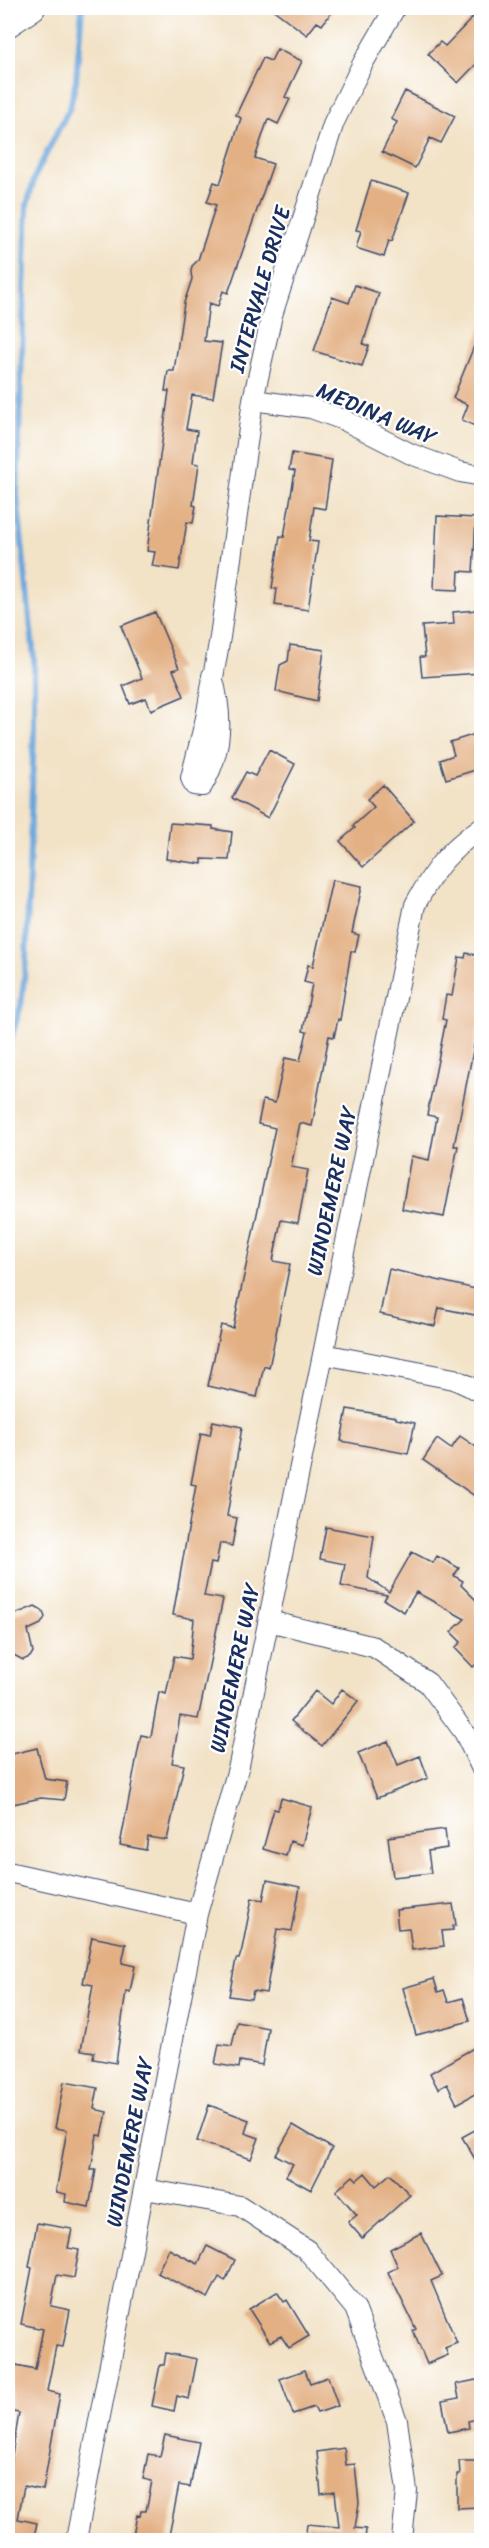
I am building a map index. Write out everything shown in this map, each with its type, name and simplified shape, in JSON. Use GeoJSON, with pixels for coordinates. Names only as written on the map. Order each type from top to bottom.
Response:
{"type":"FeatureCollection","features":[{"type":"Feature","properties":{"kind":"main road"},"geometry":{"type":"LineString","coordinates":[[8,24],[33,8]]}},
{"type":"Feature","properties":{"kind":"street","name":"INTERVALE DRIVE"},"geometry":{"type":"LineString","coordinates":[[212,676],[220,637],[253,400],[272,315],[334,122],[363,63],[395,8]]}},
{"type":"Feature","properties":{"kind":"street","name":"MEDINA WAY"},"geometry":{"type":"LineString","coordinates":[[253,400],[311,408],[344,420],[411,454],[460,472],[482,476]]}},
{"type":"Feature","properties":{"kind":"street","name":"WINDEMERE WAY"},"geometry":{"type":"LineString","coordinates":[[76,2541],[197,1914],[239,1765],[416,905],[431,874],[446,856],[482,827]]}},
{"type":"Feature","properties":{"kind":"street"},"geometry":{"type":"LineString","coordinates":[[322,1354],[454,1379],[482,1392]]}},
{"type":"Feature","properties":{"kind":"street"},"geometry":{"type":"LineString","coordinates":[[269,1621],[374,1647],[428,1683],[464,1732],[482,1769]]}},
{"type":"Feature","properties":{"kind":"street"},"geometry":{"type":"LineString","coordinates":[[8,1872],[197,1914]]}},
{"type":"Feature","properties":{"kind":"street"},"geometry":{"type":"LineString","coordinates":[[145,2189],[240,2206],[307,2250],[355,2308],[397,2421],[407,2491],[402,2541]]}},
{"type":"Feature","properties":{"kind":"building"},"geometry":{"type":"Polygon","coordinates":[[[271,8],[335,8],[322,25],[317,22],[307,35],[271,8]]]}},
{"type":"Feature","properties":{"kind":"building"},"geometry":{"type":"Polygon","coordinates":[[[482,8],[482,58],[458,83],[428,54],[440,42],[445,46],[482,8]]]}},
{"type":"Feature","properties":{"kind":"building"},"geometry":{"type":"Polygon","coordinates":[[[277,49],[302,61],[285,97],[290,99],[278,124],[268,119],[255,158],[273,164],[228,293],[223,291],[218,306],[209,303],[204,341],[222,343],[213,398],[192,395],[186,429],[197,431],[193,463],[199,464],[193,505],[196,506],[193,523],[187,522],[179,570],[152,566],[155,552],[147,551],[169,391],[165,391],[168,371],[174,371],[184,303],[192,279],[192,266],[198,260],[216,205],[207,202],[214,182],[220,184],[241,118],[236,115],[263,58],[271,61],[277,49]]]}},
{"type":"Feature","properties":{"kind":"building"},"geometry":{"type":"Polygon","coordinates":[[[405,91],[455,116],[441,143],[430,138],[415,168],[382,152],[397,122],[391,119],[405,91]]]}},
{"type":"Feature","properties":{"kind":"building"},"geometry":{"type":"Polygon","coordinates":[[[371,181],[409,193],[384,257],[356,248],[361,231],[356,230],[371,181]]]}},
{"type":"Feature","properties":{"kind":"building"},"geometry":{"type":"Polygon","coordinates":[[[355,285],[379,293],[363,344],[369,346],[362,366],[314,351],[332,297],[349,303],[355,285]]]}},
{"type":"Feature","properties":{"kind":"building"},"geometry":{"type":"Polygon","coordinates":[[[481,329],[482,429],[462,420],[468,405],[453,398],[481,329]]]}},
{"type":"Feature","properties":{"kind":"building"},"geometry":{"type":"Polygon","coordinates":[[[292,453],[332,460],[325,509],[314,507],[309,541],[318,542],[308,610],[275,605],[277,589],[272,588],[280,536],[284,537],[295,471],[289,470],[292,453]]]}},
{"type":"Feature","properties":{"kind":"building"},"geometry":{"type":"Polygon","coordinates":[[[437,516],[476,518],[473,572],[459,571],[458,590],[434,589],[437,516]]]}},
{"type":"Feature","properties":{"kind":"building"},"geometry":{"type":"Polygon","coordinates":[[[477,610],[481,673],[422,677],[420,657],[425,657],[422,626],[454,624],[453,612],[477,610]]]}},
{"type":"Feature","properties":{"kind":"building"},"geometry":{"type":"Polygon","coordinates":[[[155,612],[179,668],[173,670],[184,696],[151,710],[146,698],[130,704],[123,686],[142,678],[121,626],[155,612]]]}},
{"type":"Feature","properties":{"kind":"building"},"geometry":{"type":"Polygon","coordinates":[[[290,645],[324,650],[317,701],[276,691],[280,665],[288,661],[290,645]]]}},
{"type":"Feature","properties":{"kind":"building"},"geometry":{"type":"Polygon","coordinates":[[[482,732],[482,768],[446,779],[440,760],[454,755],[450,742],[482,732]]]}},
{"type":"Feature","properties":{"kind":"building"},"geometry":{"type":"Polygon","coordinates":[[[269,750],[295,764],[268,818],[232,798],[246,772],[255,776],[269,750]]]}},
{"type":"Feature","properties":{"kind":"building"},"geometry":{"type":"Polygon","coordinates":[[[383,785],[414,821],[363,867],[340,841],[374,807],[367,799],[383,785]]]}},
{"type":"Feature","properties":{"kind":"building"},"geometry":{"type":"Polygon","coordinates":[[[170,823],[213,826],[213,829],[232,832],[229,860],[202,859],[202,864],[166,859],[170,823]]]}},
{"type":"Feature","properties":{"kind":"building"},"geometry":{"type":"Polygon","coordinates":[[[332,880],[362,886],[352,933],[359,935],[355,952],[351,951],[340,1020],[338,1019],[334,1037],[329,1036],[312,1126],[300,1123],[291,1167],[308,1170],[298,1223],[281,1220],[273,1261],[290,1264],[269,1368],[264,1366],[257,1397],[208,1386],[221,1325],[233,1328],[275,1128],[258,1124],[263,1100],[275,1103],[285,1058],[300,1061],[307,1032],[303,1031],[312,984],[304,982],[308,965],[313,966],[332,880]]]}},
{"type":"Feature","properties":{"kind":"building"},"geometry":{"type":"Polygon","coordinates":[[[466,953],[482,956],[482,1027],[478,1026],[454,1146],[458,1146],[444,1217],[402,1209],[411,1156],[429,1160],[437,1117],[427,1115],[446,1020],[442,1019],[446,995],[452,996],[459,957],[465,958],[466,953]]]}},
{"type":"Feature","properties":{"kind":"building"},"geometry":{"type":"Polygon","coordinates":[[[389,1269],[480,1290],[475,1315],[439,1308],[435,1326],[380,1314],[389,1269]]]}},
{"type":"Feature","properties":{"kind":"building"},"geometry":{"type":"Polygon","coordinates":[[[347,1409],[396,1417],[396,1419],[415,1423],[408,1454],[341,1441],[347,1409]]]}},
{"type":"Feature","properties":{"kind":"building"},"geometry":{"type":"Polygon","coordinates":[[[213,1421],[242,1427],[227,1516],[237,1518],[232,1546],[220,1543],[216,1564],[211,1563],[204,1596],[223,1599],[198,1719],[180,1716],[172,1763],[184,1765],[167,1840],[148,1837],[146,1850],[120,1845],[141,1735],[151,1737],[159,1692],[166,1694],[174,1656],[190,1659],[194,1619],[173,1615],[196,1485],[191,1484],[201,1433],[210,1435],[213,1421]]]}},
{"type":"Feature","properties":{"kind":"building"},"geometry":{"type":"Polygon","coordinates":[[[460,1436],[482,1451],[482,1501],[423,1460],[437,1439],[451,1449],[460,1436]]]}},
{"type":"Feature","properties":{"kind":"building"},"geometry":{"type":"Polygon","coordinates":[[[326,1527],[374,1536],[368,1578],[389,1592],[412,1552],[433,1563],[437,1556],[459,1568],[454,1576],[463,1581],[461,1585],[480,1604],[482,1603],[482,1659],[473,1667],[455,1648],[461,1642],[451,1632],[465,1619],[416,1592],[404,1612],[384,1600],[387,1595],[341,1586],[345,1564],[320,1559],[326,1527]]]}},
{"type":"Feature","properties":{"kind":"building"},"geometry":{"type":"Polygon","coordinates":[[[35,1606],[42,1610],[45,1617],[41,1624],[28,1630],[33,1652],[30,1657],[23,1660],[8,1652],[8,1617],[35,1606]]]}},
{"type":"Feature","properties":{"kind":"building"},"geometry":{"type":"Polygon","coordinates":[[[342,1689],[358,1701],[322,1746],[291,1721],[315,1691],[331,1704],[342,1689]]]}},
{"type":"Feature","properties":{"kind":"building"},"geometry":{"type":"Polygon","coordinates":[[[388,1741],[398,1765],[420,1756],[428,1778],[377,1798],[358,1753],[388,1741]]]}},
{"type":"Feature","properties":{"kind":"building"},"geometry":{"type":"Polygon","coordinates":[[[37,1748],[45,1779],[67,1782],[64,1800],[41,1798],[8,1805],[8,1755],[37,1748]]]}},
{"type":"Feature","properties":{"kind":"building"},"geometry":{"type":"Polygon","coordinates":[[[281,1798],[312,1807],[302,1845],[290,1841],[286,1856],[263,1849],[274,1809],[278,1810],[281,1798]]]}},
{"type":"Feature","properties":{"kind":"building"},"geometry":{"type":"Polygon","coordinates":[[[445,1829],[447,1848],[428,1851],[431,1873],[393,1877],[388,1837],[445,1829]]]}},
{"type":"Feature","properties":{"kind":"building"},"geometry":{"type":"Polygon","coordinates":[[[267,1880],[300,1887],[292,1931],[277,1929],[266,1993],[253,1991],[251,1999],[229,1996],[236,1959],[239,1959],[242,1949],[252,1898],[263,1900],[267,1880]]]}},
{"type":"Feature","properties":{"kind":"building"},"geometry":{"type":"Polygon","coordinates":[[[453,1904],[456,1925],[453,1926],[453,1930],[442,1931],[444,1946],[412,1950],[409,1928],[398,1929],[396,1910],[453,1904]]]}},
{"type":"Feature","properties":{"kind":"building"},"geometry":{"type":"Polygon","coordinates":[[[92,1937],[126,1944],[122,1963],[135,1966],[130,1992],[126,1991],[116,2063],[93,2059],[94,2052],[81,2050],[93,1985],[83,1983],[92,1937]]]}},
{"type":"Feature","properties":{"kind":"building"},"geometry":{"type":"Polygon","coordinates":[[[434,1979],[438,1992],[444,1990],[448,2002],[463,1998],[470,2021],[416,2035],[403,1988],[434,1979]]]}},
{"type":"Feature","properties":{"kind":"building"},"geometry":{"type":"Polygon","coordinates":[[[237,2022],[268,2028],[262,2065],[240,2061],[239,2068],[215,2064],[219,2044],[232,2046],[237,2022]]]}},
{"type":"Feature","properties":{"kind":"building"},"geometry":{"type":"Polygon","coordinates":[[[482,2043],[482,2090],[457,2104],[447,2084],[438,2089],[430,2073],[482,2043]]]}},
{"type":"Feature","properties":{"kind":"building"},"geometry":{"type":"Polygon","coordinates":[[[64,2082],[98,2088],[94,2109],[107,2112],[102,2136],[97,2135],[91,2170],[96,2170],[89,2207],[65,2202],[66,2194],[56,2192],[67,2130],[55,2128],[64,2082]]]}},
{"type":"Feature","properties":{"kind":"building"},"geometry":{"type":"Polygon","coordinates":[[[209,2105],[249,2120],[245,2133],[259,2138],[251,2159],[197,2141],[209,2105]]]}},
{"type":"Feature","properties":{"kind":"building"},"geometry":{"type":"Polygon","coordinates":[[[293,2125],[332,2148],[311,2190],[286,2176],[293,2164],[276,2155],[293,2125]]]}},
{"type":"Feature","properties":{"kind":"building"},"geometry":{"type":"Polygon","coordinates":[[[482,2126],[482,2171],[462,2137],[482,2126]]]}},
{"type":"Feature","properties":{"kind":"building"},"geometry":{"type":"Polygon","coordinates":[[[365,2173],[376,2186],[390,2174],[410,2195],[362,2238],[348,2222],[357,2215],[336,2191],[353,2176],[357,2180],[365,2173]]]}},
{"type":"Feature","properties":{"kind":"building"},"geometry":{"type":"Polygon","coordinates":[[[37,2223],[72,2229],[68,2248],[79,2250],[74,2278],[57,2275],[51,2306],[70,2310],[63,2347],[56,2346],[47,2391],[60,2394],[43,2490],[24,2486],[18,2519],[37,2523],[33,2541],[8,2541],[8,2479],[19,2413],[8,2411],[16,2365],[35,2369],[43,2329],[21,2324],[32,2268],[29,2267],[37,2223]]]}},
{"type":"Feature","properties":{"kind":"building"},"geometry":{"type":"Polygon","coordinates":[[[421,2233],[442,2276],[431,2281],[457,2343],[445,2348],[448,2355],[427,2364],[413,2331],[416,2329],[388,2272],[398,2267],[390,2249],[421,2233]]]}},
{"type":"Feature","properties":{"kind":"building"},"geometry":{"type":"Polygon","coordinates":[[[207,2246],[235,2260],[225,2281],[219,2277],[208,2298],[157,2273],[169,2249],[198,2264],[207,2246]]]}},
{"type":"Feature","properties":{"kind":"building"},"geometry":{"type":"Polygon","coordinates":[[[277,2292],[284,2302],[287,2300],[309,2336],[289,2348],[281,2336],[270,2342],[249,2309],[277,2292]]]}},
{"type":"Feature","properties":{"kind":"building"},"geometry":{"type":"Polygon","coordinates":[[[166,2353],[197,2359],[189,2399],[177,2396],[174,2411],[152,2406],[160,2365],[164,2365],[166,2353]]]}},
{"type":"Feature","properties":{"kind":"building"},"geometry":{"type":"Polygon","coordinates":[[[305,2370],[310,2383],[328,2377],[338,2406],[317,2413],[314,2407],[293,2414],[280,2379],[305,2370]]]}},
{"type":"Feature","properties":{"kind":"building"},"geometry":{"type":"Polygon","coordinates":[[[482,2379],[482,2418],[468,2421],[469,2428],[448,2432],[442,2401],[459,2398],[456,2384],[482,2379]]]}},
{"type":"Feature","properties":{"kind":"building"},"geometry":{"type":"Polygon","coordinates":[[[165,2435],[199,2442],[190,2487],[179,2485],[168,2541],[132,2541],[137,2515],[140,2516],[141,2511],[146,2511],[152,2481],[143,2479],[148,2454],[160,2456],[165,2435]]]}},
{"type":"Feature","properties":{"kind":"building"},"geometry":{"type":"Polygon","coordinates":[[[344,2448],[346,2465],[355,2464],[359,2503],[355,2528],[366,2529],[365,2541],[305,2541],[307,2524],[339,2527],[335,2492],[321,2494],[317,2452],[344,2448]]]}},
{"type":"Feature","properties":{"kind":"building"},"geometry":{"type":"Polygon","coordinates":[[[459,2461],[482,2461],[480,2507],[457,2508],[459,2461]]]}},
{"type":"Feature","properties":{"kind":"waterway"},"geometry":{"type":"LineString","coordinates":[[8,1049],[21,1005],[26,961],[34,729],[34,658],[17,495],[27,205],[35,176],[70,107],[76,80],[82,8]]}}]}
